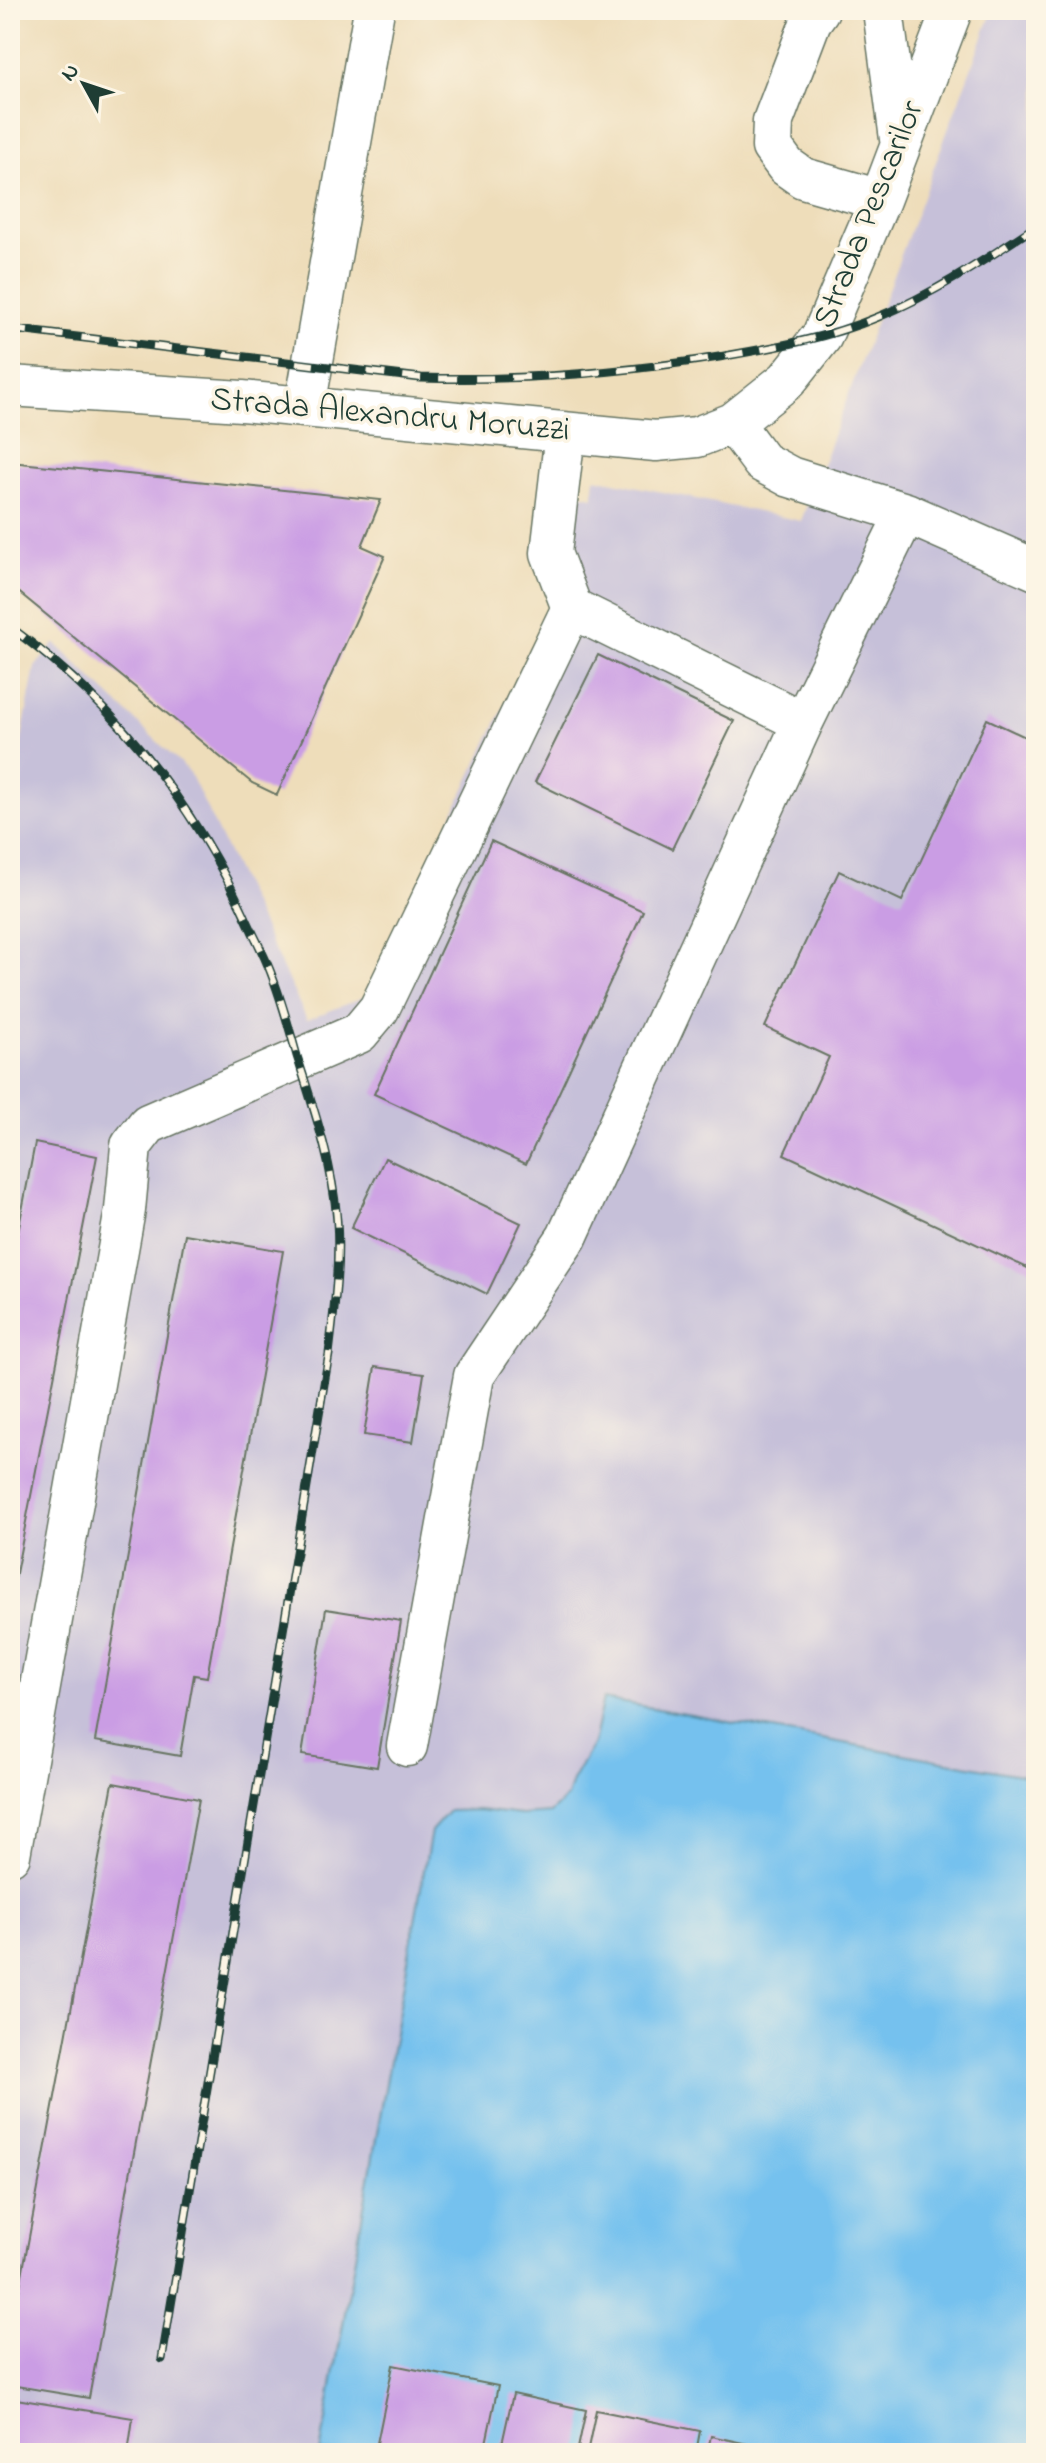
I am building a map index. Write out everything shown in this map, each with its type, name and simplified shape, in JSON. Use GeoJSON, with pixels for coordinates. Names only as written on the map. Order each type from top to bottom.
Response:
{"type":"FeatureCollection","features":[{"type":"Feature","properties":{"kind":"street"},"geometry":{"type":"LineString","coordinates":[[305,407],[374,10]]}},
{"type":"Feature","properties":{"kind":"street"},"geometry":{"type":"LineString","coordinates":[[883,10],[901,143]]}},
{"type":"Feature","properties":{"kind":"street","name":"Strada Pescarilor"},"geometry":{"type":"LineString","coordinates":[[747,413],[787,380],[822,336],[880,200],[952,10]]}},
{"type":"Feature","properties":{"kind":"street"},"geometry":{"type":"LineString","coordinates":[[810,14],[773,121],[772,147],[786,166],[803,178],[880,200]]}},
{"type":"Feature","properties":{"kind":"street","name":"Strada Alexandru Moruzzi"},"geometry":{"type":"LineString","coordinates":[[10,386],[242,401],[656,441],[697,437],[747,413]]}},
{"type":"Feature","properties":{"kind":"street"},"geometry":{"type":"LineString","coordinates":[[747,413],[762,462],[790,477],[906,513],[1036,570]]}},
{"type":"Feature","properties":{"kind":"street"},"geometry":{"type":"LineString","coordinates":[[565,433],[551,553],[572,608],[803,722]]}},
{"type":"Feature","properties":{"kind":"street"},"geometry":{"type":"LineString","coordinates":[[407,1746],[474,1376],[567,1237],[803,722],[906,513]]}},
{"type":"Feature","properties":{"kind":"street"},"geometry":{"type":"LineString","coordinates":[[10,1855],[125,1210],[131,1146],[148,1124],[359,1033],[369,1021],[386,994],[572,608]]}},
{"type":"Feature","properties":{"kind":"shaded area"},"geometry":{"type":"Polygon","coordinates":[[[993,10],[1036,10],[1036,2453],[10,2453],[10,802],[35,667],[55,643],[190,773],[307,1020],[366,996],[553,604],[544,486],[593,497],[595,478],[801,521],[993,10]]]}},
{"type":"Feature","properties":{"kind":"water"},"geometry":{"type":"Polygon","coordinates":[[[603,1699],[1036,1778],[1036,2453],[320,2453],[431,1831],[449,1811],[479,1810],[521,1815],[550,1813],[567,1797],[572,1781],[593,1744],[603,1699]]]}},
{"type":"Feature","properties":{"kind":"building"},"geometry":{"type":"Polygon","coordinates":[[[10,462],[381,500],[362,546],[385,556],[277,795],[252,783],[10,585],[10,462]]]}},
{"type":"Feature","properties":{"kind":"building"},"geometry":{"type":"Polygon","coordinates":[[[598,655],[734,721],[672,849],[535,782],[598,655]]]}},
{"type":"Feature","properties":{"kind":"building"},"geometry":{"type":"Polygon","coordinates":[[[987,719],[1036,742],[1036,1272],[784,1154],[829,1057],[765,1027],[839,871],[902,901],[987,719]]]}},
{"type":"Feature","properties":{"kind":"building"},"geometry":{"type":"Polygon","coordinates":[[[491,841],[643,911],[526,1164],[374,1094],[491,841]]]}},
{"type":"Feature","properties":{"kind":"building"},"geometry":{"type":"Polygon","coordinates":[[[35,1143],[97,1156],[11,1599],[10,1235],[17,1237],[35,1143]]]}},
{"type":"Feature","properties":{"kind":"building"},"geometry":{"type":"Polygon","coordinates":[[[385,1158],[521,1223],[487,1294],[351,1228],[385,1158]]]}},
{"type":"Feature","properties":{"kind":"building"},"geometry":{"type":"Polygon","coordinates":[[[185,1234],[283,1251],[207,1677],[194,1675],[180,1756],[95,1741],[185,1234]]]}},
{"type":"Feature","properties":{"kind":"building"},"geometry":{"type":"Polygon","coordinates":[[[375,1367],[424,1374],[413,1442],[364,1435],[375,1367]]]}},
{"type":"Feature","properties":{"kind":"building"},"geometry":{"type":"Polygon","coordinates":[[[326,1609],[401,1621],[377,1767],[302,1755],[326,1609]]]}},
{"type":"Feature","properties":{"kind":"building"},"geometry":{"type":"Polygon","coordinates":[[[113,1783],[199,1799],[89,2398],[10,2385],[10,2340],[113,1783]]]}},
{"type":"Feature","properties":{"kind":"building"},"geometry":{"type":"Polygon","coordinates":[[[393,2365],[498,2386],[484,2453],[375,2453],[393,2365]]]}},
{"type":"Feature","properties":{"kind":"building"},"geometry":{"type":"Polygon","coordinates":[[[513,2394],[586,2410],[577,2453],[500,2453],[513,2394]]]}},
{"type":"Feature","properties":{"kind":"building"},"geometry":{"type":"Polygon","coordinates":[[[10,2398],[133,2418],[128,2453],[10,2453],[10,2398]]]}},
{"type":"Feature","properties":{"kind":"building"},"geometry":{"type":"Polygon","coordinates":[[[596,2410],[700,2431],[696,2453],[587,2453],[596,2410]]]}},
{"type":"Feature","properties":{"kind":"building"},"geometry":{"type":"Polygon","coordinates":[[[711,2436],[785,2452],[785,2453],[707,2453],[711,2436]]]}},
{"type":"Feature","properties":{"kind":"railway"},"geometry":{"type":"LineString","coordinates":[[10,329],[421,378],[533,377],[607,371],[759,350],[820,337],[859,324],[939,287],[1036,226]]}},
{"type":"Feature","properties":{"kind":"railway"},"geometry":{"type":"LineString","coordinates":[[10,627],[86,690],[120,726],[180,802],[231,886],[267,962],[283,1009],[322,1137],[337,1221],[337,1271],[329,1354],[162,2359]]}}]}
